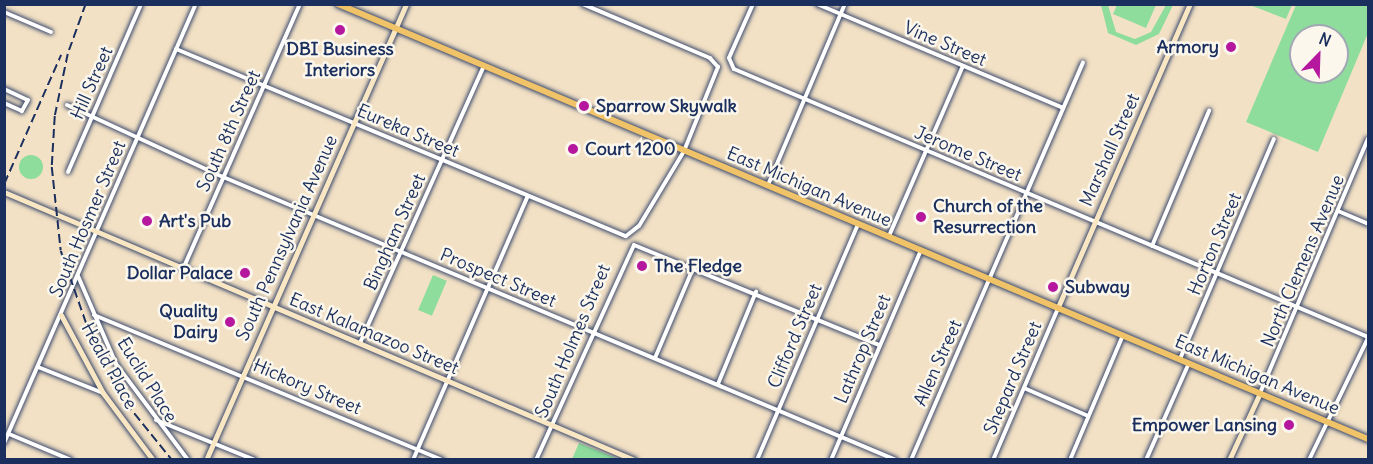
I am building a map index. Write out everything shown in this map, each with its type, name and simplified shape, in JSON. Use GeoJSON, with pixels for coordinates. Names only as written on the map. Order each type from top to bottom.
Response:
{"type":"FeatureCollection","features":[{"type":"Feature","properties":{"kind":"main road","name":"East Michigan Avenue"},"geometry":{"type":"LineString","coordinates":[[338,4],[1368,439]]}},
{"type":"Feature","properties":{"kind":"street","name":"Hill Street"},"geometry":{"type":"LineString","coordinates":[[68,172],[141,4]]}},
{"type":"Feature","properties":{"kind":"street","name":"South Hosmer Street"},"geometry":{"type":"LineString","coordinates":[[4,443],[196,4]]}},
{"type":"Feature","properties":{"kind":"street","name":"South 8th Street"},"geometry":{"type":"LineString","coordinates":[[183,269],[300,4]]}},
{"type":"Feature","properties":{"kind":"street","name":"South Pennsylvania Avenue"},"geometry":{"type":"LineString","coordinates":[[206,459],[406,4]]}},
{"type":"Feature","properties":{"kind":"street"},"geometry":{"type":"LineString","coordinates":[[583,4],[716,62],[717,75],[684,151]]}},
{"type":"Feature","properties":{"kind":"street","name":"Jerome Street"},"geometry":{"type":"LineString","coordinates":[[753,4],[729,59],[734,69],[1368,338]]}},
{"type":"Feature","properties":{"kind":"street","name":"Vine Street"},"geometry":{"type":"LineString","coordinates":[[817,4],[1063,108]]}},
{"type":"Feature","properties":{"kind":"street"},"geometry":{"type":"LineString","coordinates":[[768,185],[845,4]]}},
{"type":"Feature","properties":{"kind":"street","name":"Marshall Street"},"geometry":{"type":"LineString","coordinates":[[1059,307],[1190,4]]}},
{"type":"Feature","properties":{"kind":"street"},"geometry":{"type":"LineString","coordinates":[[4,12],[51,32]]}},
{"type":"Feature","properties":{"kind":"street","name":"Eureka Street"},"geometry":{"type":"LineString","coordinates":[[176,49],[528,196],[630,235],[684,151]]}},
{"type":"Feature","properties":{"kind":"street","name":"Allen Street"},"geometry":{"type":"LineString","coordinates":[[911,459],[1083,63]]}},
{"type":"Feature","properties":{"kind":"street","name":"Bingham Street"},"geometry":{"type":"LineString","coordinates":[[360,343],[484,66]]}},
{"type":"Feature","properties":{"kind":"street"},"geometry":{"type":"LineString","coordinates":[[889,236],[963,66]]}},
{"type":"Feature","properties":{"kind":"street"},"geometry":{"type":"LineString","coordinates":[[4,98],[6,90],[28,99],[22,111],[4,103]]}},
{"type":"Feature","properties":{"kind":"street","name":"Prospect Street"},"geometry":{"type":"LineString","coordinates":[[67,105],[222,177],[313,216],[896,459]]}},
{"type":"Feature","properties":{"kind":"street"},"geometry":{"type":"LineString","coordinates":[[1152,246],[1209,111]]}},
{"type":"Feature","properties":{"kind":"street","name":"Horton Street"},"geometry":{"type":"LineString","coordinates":[[1180,359],[1274,139]]}},
{"type":"Feature","properties":{"kind":"street","name":"North Clemens Avenue"},"geometry":{"type":"LineString","coordinates":[[1260,393],[1368,139]]}},
{"type":"Feature","properties":{"kind":"street","name":"East Kalamazoo Street"},"geometry":{"type":"LineString","coordinates":[[4,192],[634,459]]}},
{"type":"Feature","properties":{"kind":"street"},"geometry":{"type":"LineString","coordinates":[[413,459],[528,196]]}},
{"type":"Feature","properties":{"kind":"street"},"geometry":{"type":"LineString","coordinates":[[1338,211],[1368,224]]}},
{"type":"Feature","properties":{"kind":"street","name":"Clifford Street"},"geometry":{"type":"LineString","coordinates":[[758,459],[858,223]]}},
{"type":"Feature","properties":{"kind":"street","name":"South Holmes Street"},"geometry":{"type":"LineString","coordinates":[[536,459],[626,252],[644,245],[694,266]]}},
{"type":"Feature","properties":{"kind":"street","name":"Lathrop Street"},"geometry":{"type":"LineString","coordinates":[[831,459],[922,250]]}},
{"type":"Feature","properties":{"kind":"street"},"geometry":{"type":"LineString","coordinates":[[656,358],[694,266],[879,345]]}},
{"type":"Feature","properties":{"kind":"street","name":"Euclid Place"},"geometry":{"type":"LineString","coordinates":[[78,276],[116,364],[155,419],[188,459]]}},
{"type":"Feature","properties":{"kind":"street"},"geometry":{"type":"LineString","coordinates":[[718,384],[756,292]]}},
{"type":"Feature","properties":{"kind":"street","name":"Shepard Street"},"geometry":{"type":"LineString","coordinates":[[993,459],[1059,307]]}},
{"type":"Feature","properties":{"kind":"street","name":"Heald Place"},"geometry":{"type":"LineString","coordinates":[[61,315],[103,393],[153,459]]}},
{"type":"Feature","properties":{"kind":"street","name":"Hickory Street"},"geometry":{"type":"LineString","coordinates":[[94,315],[244,375],[442,459]]}},
{"type":"Feature","properties":{"kind":"street"},"geometry":{"type":"LineString","coordinates":[[1070,459],[1123,335]]}},
{"type":"Feature","properties":{"kind":"street"},"geometry":{"type":"LineString","coordinates":[[1309,459],[1368,338]]}},
{"type":"Feature","properties":{"kind":"street"},"geometry":{"type":"LineString","coordinates":[[1146,459],[1189,363]]}},
{"type":"Feature","properties":{"kind":"street"},"geometry":{"type":"LineString","coordinates":[[38,367],[103,393]]}},
{"type":"Feature","properties":{"kind":"street"},"geometry":{"type":"LineString","coordinates":[[1024,388],[1088,416]]}},
{"type":"Feature","properties":{"kind":"street"},"geometry":{"type":"LineString","coordinates":[[1229,459],[1260,393]]}},
{"type":"Feature","properties":{"kind":"street"},"geometry":{"type":"LineString","coordinates":[[155,419],[255,459]]}},
{"type":"Feature","properties":{"kind":"street"},"geometry":{"type":"LineString","coordinates":[[9,434],[71,459]]}},
{"type":"Feature","properties":{"kind":"green space"},"geometry":{"type":"Polygon","coordinates":[[[1117,4],[1156,5],[1146,28],[1113,14],[1117,4]]]}},
{"type":"Feature","properties":{"kind":"green space"},"geometry":{"type":"Polygon","coordinates":[[[1101,5],[1108,5],[1116,32],[1135,39],[1151,32],[1166,5],[1173,5],[1159,34],[1136,45],[1108,33],[1101,5]]]}},
{"type":"Feature","properties":{"kind":"green space"},"geometry":{"type":"Polygon","coordinates":[[[1250,5],[1292,5],[1286,19],[1250,5]]]}},
{"type":"Feature","properties":{"kind":"green space"},"geometry":{"type":"Polygon","coordinates":[[[1296,5],[1368,5],[1368,33],[1349,78],[1349,24],[1289,24],[1289,84],[1347,84],[1318,152],[1246,122],[1296,5]]]}},
{"type":"Feature","properties":{"kind":"green space"},"geometry":{"type":"Polygon","coordinates":[[[31,155],[36,156],[42,162],[42,172],[36,178],[31,179],[26,178],[20,172],[19,167],[20,162],[26,156],[31,155]]]}},
{"type":"Feature","properties":{"kind":"green space"},"geometry":{"type":"Polygon","coordinates":[[[433,275],[447,281],[432,316],[418,310],[433,275]]]}},
{"type":"Feature","properties":{"kind":"green space"},"geometry":{"type":"Polygon","coordinates":[[[579,443],[619,459],[572,459],[579,443]]]}},
{"type":"Feature","properties":{"kind":"railway"},"geometry":{"type":"LineString","coordinates":[[86,4],[68,54],[55,116],[52,167],[61,251],[95,348],[126,403],[172,460]]}},
{"type":"Feature","properties":{"kind":"railway"},"geometry":{"type":"LineString","coordinates":[[4,184],[61,55]]}},
{"type":"Feature","properties":{"kind":"place","name":"DBI Business Interiors"},"geometry":{"type":"Point","coordinates":[340,30]}},
{"type":"Feature","properties":{"kind":"place","name":"Armory"},"geometry":{"type":"Point","coordinates":[1231,47]}},
{"type":"Feature","properties":{"kind":"place","name":"Sparrow Skywalk"},"geometry":{"type":"Point","coordinates":[584,106]}},
{"type":"Feature","properties":{"kind":"place","name":"Court 1200"},"geometry":{"type":"Point","coordinates":[573,149]}},
{"type":"Feature","properties":{"kind":"place","name":"Church of the Resurrection"},"geometry":{"type":"Point","coordinates":[921,217]}},
{"type":"Feature","properties":{"kind":"place","name":"Art's Pub"},"geometry":{"type":"Point","coordinates":[147,221]}},
{"type":"Feature","properties":{"kind":"place","name":"The Fledge"},"geometry":{"type":"Point","coordinates":[642,266]}},
{"type":"Feature","properties":{"kind":"place","name":"Dollar Palace"},"geometry":{"type":"Point","coordinates":[245,273]}},
{"type":"Feature","properties":{"kind":"place","name":"Subway"},"geometry":{"type":"Point","coordinates":[1053,287]}},
{"type":"Feature","properties":{"kind":"place","name":"Quality Dairy"},"geometry":{"type":"Point","coordinates":[230,322]}},
{"type":"Feature","properties":{"kind":"place","name":"Empower Lansing"},"geometry":{"type":"Point","coordinates":[1289,425]}}]}
